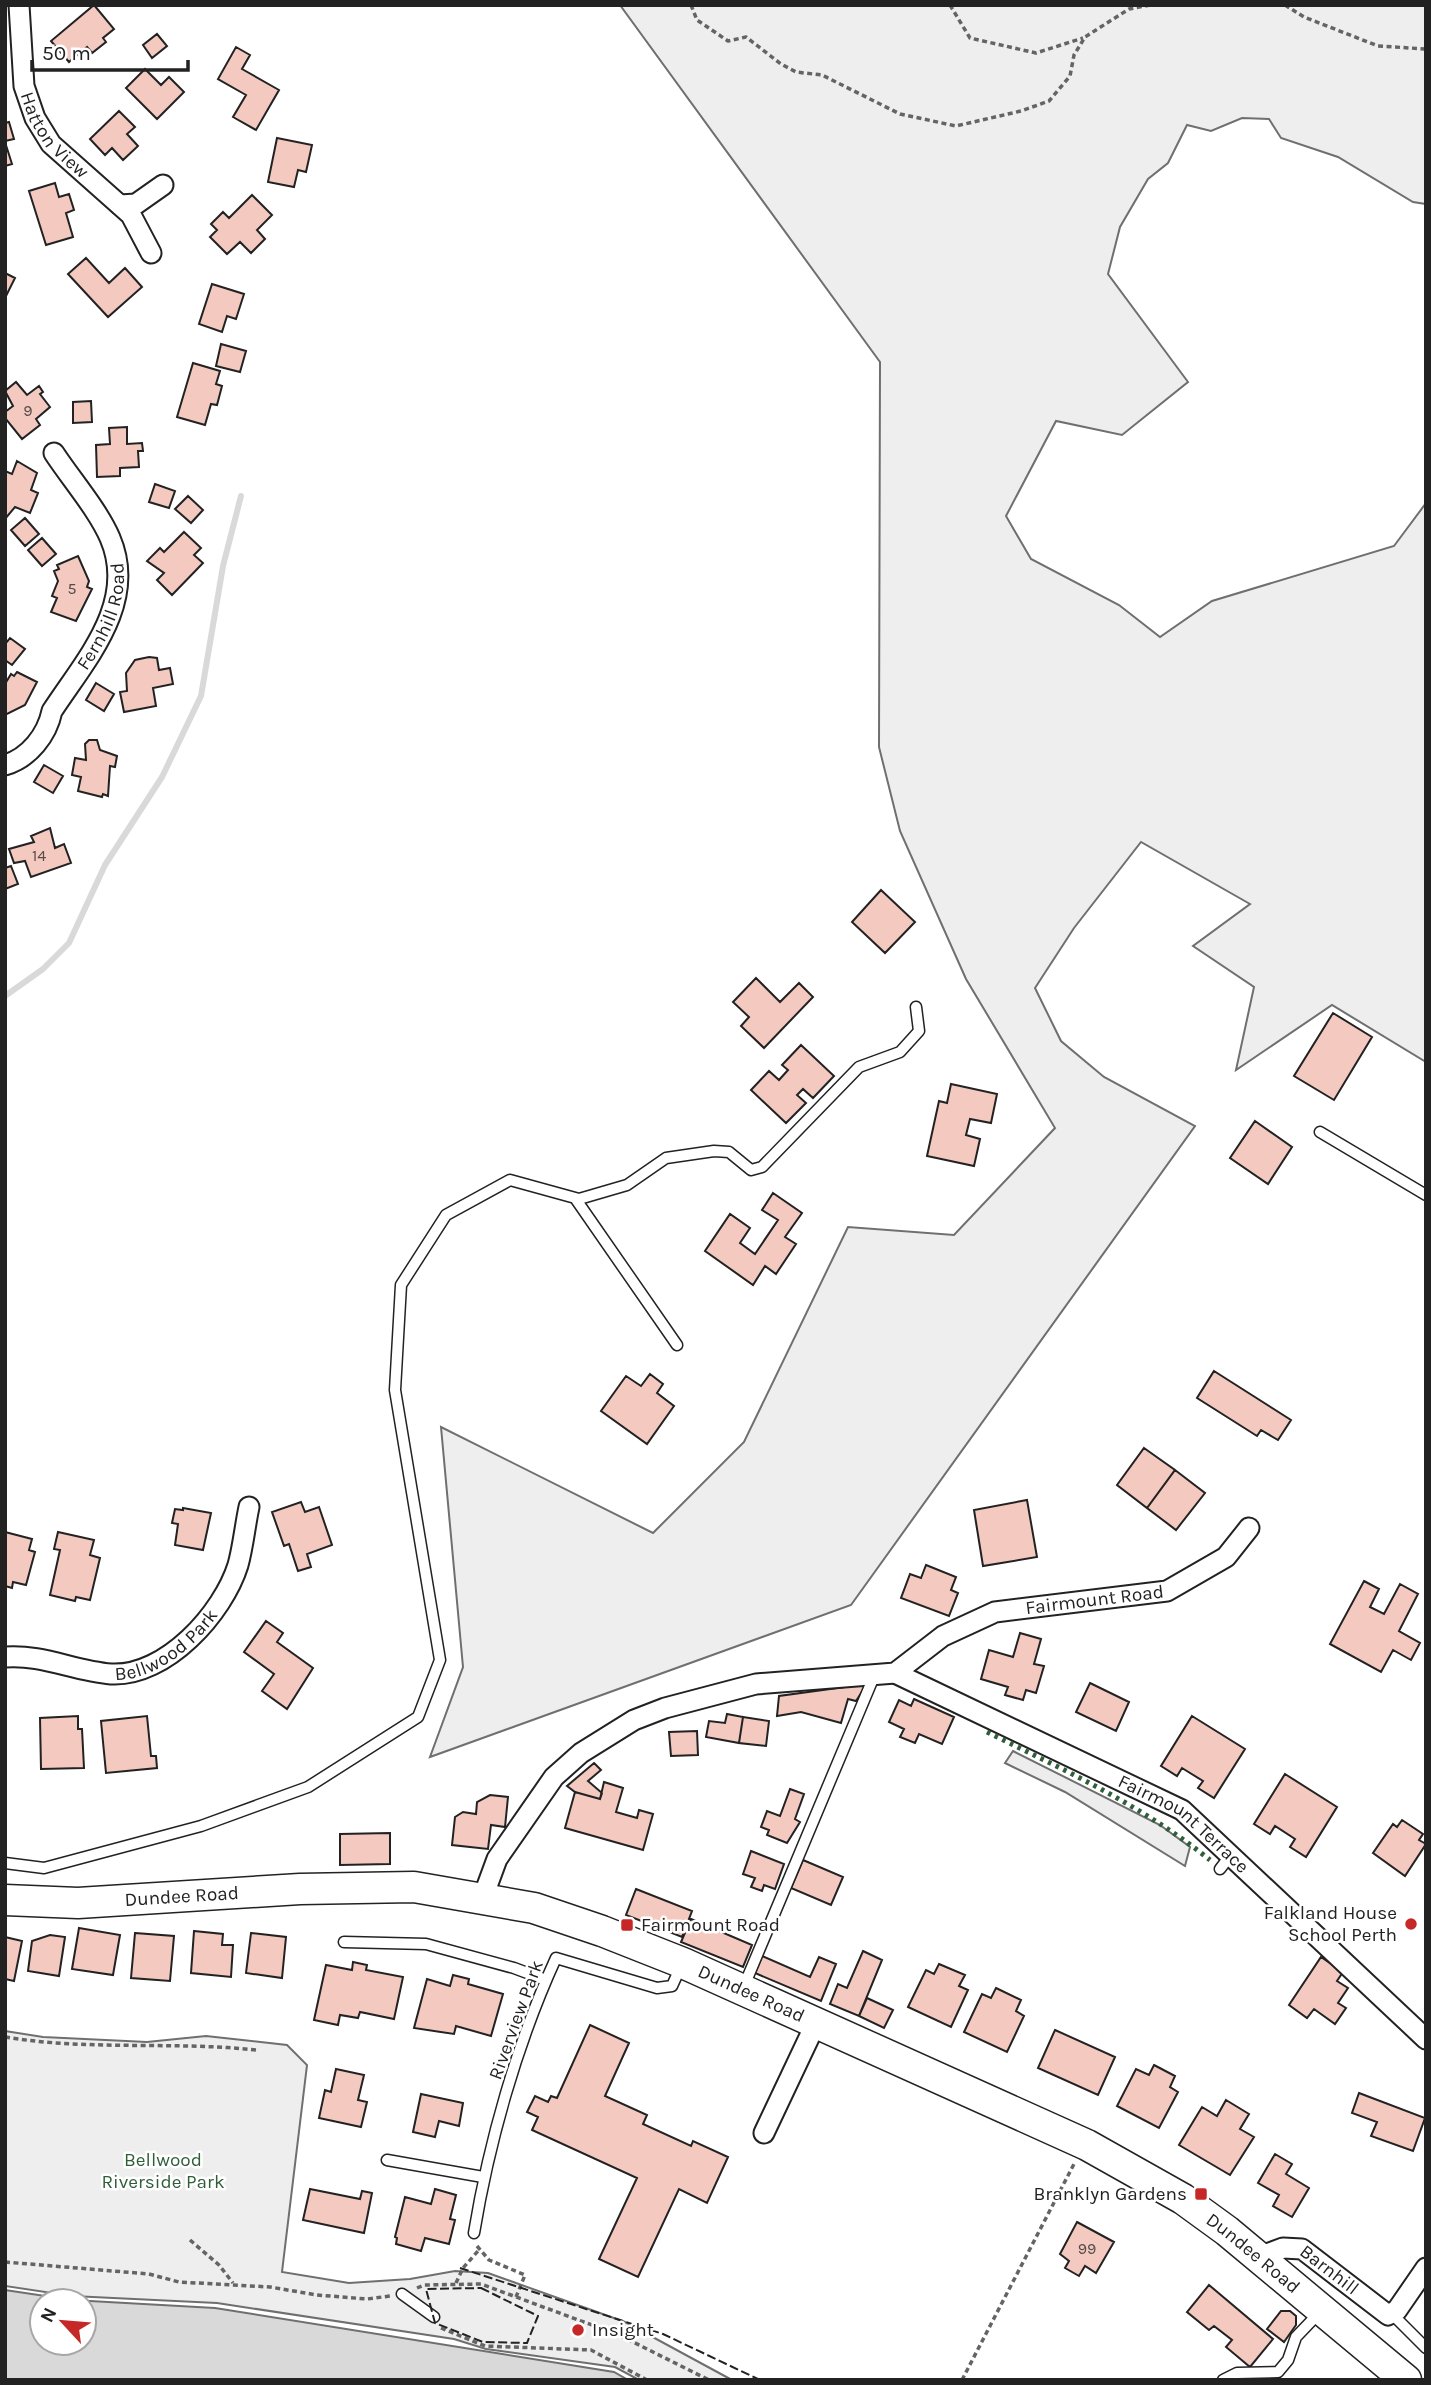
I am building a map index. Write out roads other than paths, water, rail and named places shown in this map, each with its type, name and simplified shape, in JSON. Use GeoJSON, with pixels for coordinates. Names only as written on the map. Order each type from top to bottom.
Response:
{"type":"FeatureCollection","features":[{"type":"Feature","properties":{"kind":"main road","name":"Dundee Road"},"geometry":{"type":"LineString","coordinates":[[5,1900],[78,1903],[300,1889],[414,1886],[483,1896],[568,1919],[683,1963],[1087,2144],[1183,2199],[1406,2380]]}},
{"type":"Feature","properties":{"kind":"street","name":"Hatton View"},"geometry":{"type":"LineString","coordinates":[[19,5],[24,86],[35,118],[51,144],[131,215],[151,253]]}},
{"type":"Feature","properties":{"kind":"street"},"geometry":{"type":"LineString","coordinates":[[120,205],[136,204],[163,185]]}},
{"type":"Feature","properties":{"kind":"street","name":"Fernhill Road"},"geometry":{"type":"LineString","coordinates":[[5,765],[19,761],[38,742],[48,726],[52,711],[113,616],[119,592],[119,570],[110,537],[54,453]]}},
{"type":"Feature","properties":{"kind":"street","name":"Bellwood Park"},"geometry":{"type":"LineString","coordinates":[[5,1657],[27,1655],[113,1674],[164,1658],[195,1634],[214,1613],[238,1565],[248,1507]]}},
{"type":"Feature","properties":{"kind":"street","name":"Fairmount Road"},"geometry":{"type":"LineString","coordinates":[[895,1673],[943,1636],[995,1612],[1167,1591],[1226,1557],[1249,1528]]}},
{"type":"Feature","properties":{"kind":"street"},"geometry":{"type":"LineString","coordinates":[[483,1896],[498,1859],[535,1801],[554,1777],[581,1753],[609,1734],[665,1708],[756,1684],[895,1673]]}},
{"type":"Feature","properties":{"kind":"street","name":"Fairmount Terrace"},"geometry":{"type":"LineString","coordinates":[[895,1673],[979,1720],[1182,1810],[1225,1863],[1426,2039]]}},
{"type":"Feature","properties":{"kind":"street"},"geometry":{"type":"LineString","coordinates":[[764,2133],[816,2023]]}},
{"type":"Feature","properties":{"kind":"street","name":"Barnhill"},"geometry":{"type":"LineString","coordinates":[[1259,2258],[1283,2248],[1302,2249],[1388,2315],[1393,2315]]}},
{"type":"Feature","properties":{"kind":"street"},"geometry":{"type":"LineString","coordinates":[[1393,2315],[1426,2268]]}},
{"type":"Feature","properties":{"kind":"lane"},"geometry":{"type":"LineString","coordinates":[[5,1863],[44,1868],[201,1826],[307,1787],[418,1717],[440,1660],[395,1390],[401,1285],[446,1215],[510,1181],[575,1198],[627,1185],[666,1158],[729,1152],[751,1170],[762,1167],[859,1067],[900,1052],[919,1031],[916,1007]]}},
{"type":"Feature","properties":{"kind":"lane"},"geometry":{"type":"LineString","coordinates":[[1320,1132],[1426,1195]]}},
{"type":"Feature","properties":{"kind":"lane"},"geometry":{"type":"LineString","coordinates":[[575,1198],[677,1345]]}},
{"type":"Feature","properties":{"kind":"lane"},"geometry":{"type":"LineString","coordinates":[[743,1990],[875,1674]]}},
{"type":"Feature","properties":{"kind":"lane"},"geometry":{"type":"LineString","coordinates":[[344,1942],[426,1944],[546,1980]]}},
{"type":"Feature","properties":{"kind":"lane","name":"Riverview Park"},"geometry":{"type":"LineString","coordinates":[[474,2233],[483,2177],[546,1980],[556,1958],[657,1988],[672,1986],[683,1963]]}},
{"type":"Feature","properties":{"kind":"lane"},"geometry":{"type":"LineString","coordinates":[[387,2160],[483,2177]]}},
{"type":"Feature","properties":{"kind":"lane"},"geometry":{"type":"LineString","coordinates":[[402,2294],[433,2316]]}},
{"type":"Feature","properties":{"kind":"lane"},"geometry":{"type":"LineString","coordinates":[[1223,2380],[1237,2373],[1278,2372],[1288,2360],[1296,2337],[1322,2311]]}},
{"type":"Feature","properties":{"kind":"lane"},"geometry":{"type":"LineString","coordinates":[[1393,2315],[1426,2348]]}},
{"type":"Feature","properties":{"kind":"waterway"},"geometry":{"type":"LineString","coordinates":[[5,996],[43,969],[69,943],[105,865],[162,777],[201,696],[223,566],[241,496]]}},
{"type":"Feature","properties":{"kind":"place","name":"Falkland House School Perth"},"geometry":{"type":"Point","coordinates":[1411,1924]}},
{"type":"Feature","properties":{"kind":"place","name":"Fairmount Road"},"geometry":{"type":"Point","coordinates":[627,1925]}},
{"type":"Feature","properties":{"kind":"place","name":"Branklyn Gardens"},"geometry":{"type":"Point","coordinates":[1201,2194]}},
{"type":"Feature","properties":{"kind":"place","name":"Insight"},"geometry":{"type":"Point","coordinates":[578,2330]}},
{"type":"Feature","properties":{"kind":"park label","name":"Bellwood Riverside Park"},"geometry":{"type":"Point","coordinates":[163,2171]}}]}
